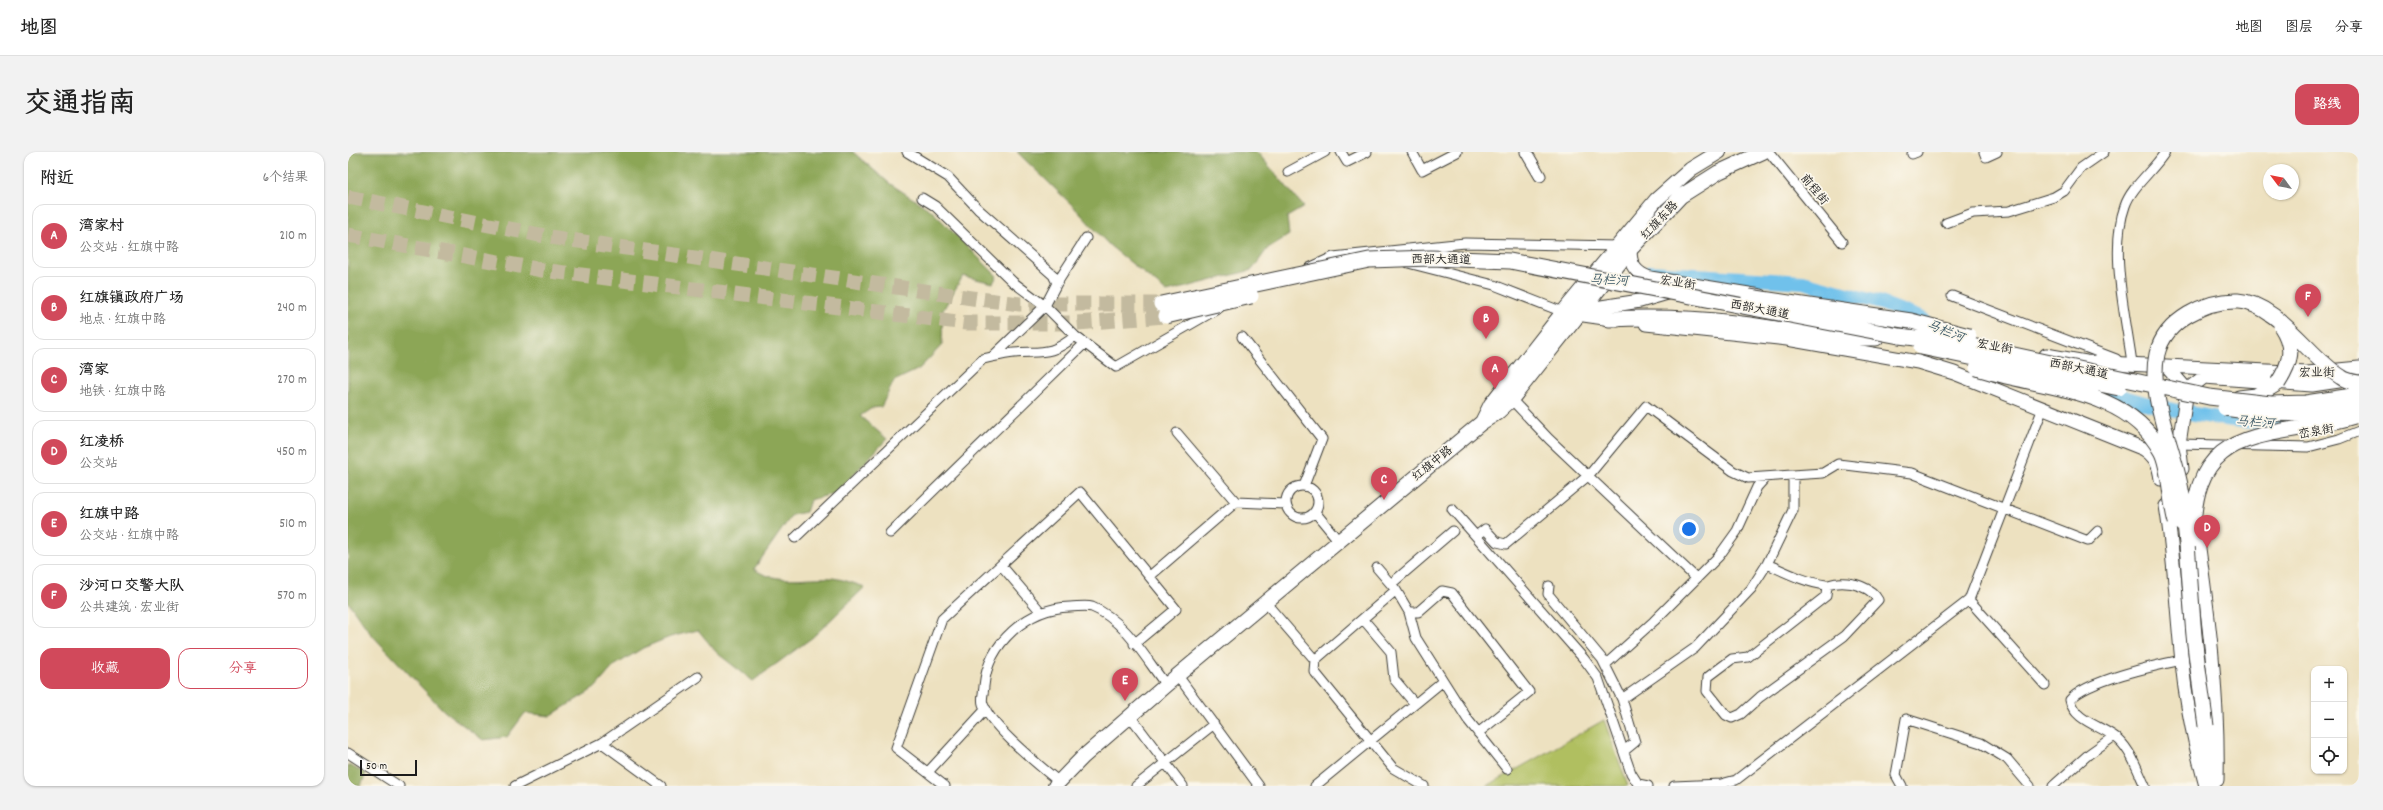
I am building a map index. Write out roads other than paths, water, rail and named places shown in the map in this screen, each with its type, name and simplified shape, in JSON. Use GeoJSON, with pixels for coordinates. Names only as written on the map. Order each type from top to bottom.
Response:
{"type":"FeatureCollection","features":[{"type":"Feature","properties":{"kind":"highway","name":"西部大通道"},"geometry":{"type":"LineString","coordinates":[[2359,395],[2306,403],[2271,404],[2218,398],[1958,343],[1899,336],[1510,261],[1431,258],[1369,260],[1164,310],[1370,267],[1431,264],[1510,268],[1912,345],[2255,413],[2324,412],[2359,408]]}},
{"type":"Feature","properties":{"kind":"highway"},"geometry":{"type":"LineString","coordinates":[[1687,287],[1911,321],[1999,344],[2056,364]]}},
{"type":"Feature","properties":{"kind":"highway"},"geometry":{"type":"LineString","coordinates":[[2212,786],[2206,726],[2194,637],[2182,495],[2155,382],[2157,353],[2171,328],[2196,308],[2224,302],[2240,301],[2260,308],[2274,317],[2328,368],[2343,378],[2359,383]]}},
{"type":"Feature","properties":{"kind":"highway"},"geometry":{"type":"LineString","coordinates":[[1609,319],[1655,317],[1683,318],[1734,323],[1837,338],[1876,338]]}},
{"type":"Feature","properties":{"kind":"highway"},"geometry":{"type":"LineString","coordinates":[[2218,398],[2256,396],[2278,383],[2286,369],[2290,348],[2288,337],[2274,317]]}},
{"type":"Feature","properties":{"kind":"highway"},"geometry":{"type":"LineString","coordinates":[[1912,345],[1988,372],[2098,399],[2122,410],[2145,427],[2162,452],[2175,518],[2187,552]]}},
{"type":"Feature","properties":{"kind":"highway"},"geometry":{"type":"LineString","coordinates":[[2194,637],[2193,534],[2197,498],[2202,479],[2208,466],[2223,450],[2245,439],[2327,424],[2359,414]]}},
{"type":"Feature","properties":{"kind":"highway"},"geometry":{"type":"LineString","coordinates":[[2206,726],[2206,786]]}},
{"type":"Feature","properties":{"kind":"main road","name":"红旗东路"},"geometry":{"type":"LineString","coordinates":[[1575,309],[1670,186],[1691,169],[1719,152]]}},
{"type":"Feature","properties":{"kind":"main road","name":"红旗东路"},"geometry":{"type":"LineString","coordinates":[[1620,249],[1681,196],[1720,172],[1763,152]]}},
{"type":"Feature","properties":{"kind":"main road","name":"宏业街"},"geometry":{"type":"LineString","coordinates":[[1620,249],[1632,264],[1636,272],[1650,278],[1687,287],[1746,292],[1908,332],[2086,362],[2166,366],[2178,365],[2307,373],[2359,368]]}},
{"type":"Feature","properties":{"kind":"main road"},"geometry":{"type":"LineString","coordinates":[[1575,309],[1630,302],[1687,287]]}},
{"type":"Feature","properties":{"kind":"main road"},"geometry":{"type":"LineString","coordinates":[[1575,309],[1609,319],[1787,339],[1918,362],[1954,373],[2144,449],[2152,454],[2159,463],[2172,545],[2182,660],[2192,731],[2206,786]]}},
{"type":"Feature","properties":{"kind":"main road","name":"红旗中路"},"geometry":{"type":"LineString","coordinates":[[1057,784],[1083,757],[1166,685],[1338,540],[1481,423],[1497,413],[1507,395],[1575,309]]}},
{"type":"Feature","properties":{"kind":"main road"},"geometry":{"type":"LineString","coordinates":[[1954,373],[1951,367],[1951,356],[1959,346],[1970,342]]}},
{"type":"Feature","properties":{"kind":"main road"},"geometry":{"type":"LineString","coordinates":[[2166,366],[2187,390],[2180,438],[2180,464],[2196,526],[2211,633],[2218,726],[2217,786]]}},
{"type":"Feature","properties":{"kind":"main road","name":"宏业街"},"geometry":{"type":"LineString","coordinates":[[2187,390],[2204,377],[2312,385],[2359,378]]}},
{"type":"Feature","properties":{"kind":"main road"},"geometry":{"type":"LineString","coordinates":[[2144,449],[2180,438]]}},
{"type":"Feature","properties":{"kind":"street"},"geometry":{"type":"LineString","coordinates":[[907,152],[948,178],[978,209],[1053,275],[1057,283]]}},
{"type":"Feature","properties":{"kind":"street"},"geometry":{"type":"LineString","coordinates":[[1288,172],[1325,152]]}},
{"type":"Feature","properties":{"kind":"street"},"geometry":{"type":"LineString","coordinates":[[1341,152],[1347,162],[1367,152]]}},
{"type":"Feature","properties":{"kind":"street"},"geometry":{"type":"LineString","coordinates":[[1412,152],[1422,170],[1457,152]]}},
{"type":"Feature","properties":{"kind":"street"},"geometry":{"type":"LineString","coordinates":[[1526,152],[1540,176]]}},
{"type":"Feature","properties":{"kind":"street","name":"前程街"},"geometry":{"type":"LineString","coordinates":[[1769,152],[1842,242]]}},
{"type":"Feature","properties":{"kind":"street"},"geometry":{"type":"LineString","coordinates":[[1984,152],[1986,157],[1997,152]]}},
{"type":"Feature","properties":{"kind":"street"},"geometry":{"type":"LineString","coordinates":[[1946,223],[1972,213],[2009,211],[2054,198],[2064,191],[2081,168],[2104,152]]}},
{"type":"Feature","properties":{"kind":"street"},"geometry":{"type":"LineString","coordinates":[[2121,363],[2119,256],[2120,225],[2125,204],[2165,152]]}},
{"type":"Feature","properties":{"kind":"street"},"geometry":{"type":"LineString","coordinates":[[922,198],[935,206],[1013,282],[1045,306],[1075,336],[1116,367],[1214,310],[1333,257],[1465,243],[1620,249]]}},
{"type":"Feature","properties":{"kind":"street"},"geometry":{"type":"LineString","coordinates":[[992,357],[1045,306],[1057,283],[1086,238]]}},
{"type":"Feature","properties":{"kind":"street"},"geometry":{"type":"LineString","coordinates":[[1370,253],[1575,309]]}},
{"type":"Feature","properties":{"kind":"street"},"geometry":{"type":"LineString","coordinates":[[1952,296],[2116,359],[2121,363]]}},
{"type":"Feature","properties":{"kind":"street"},"geometry":{"type":"LineString","coordinates":[[795,538],[983,359],[1014,353],[1040,354],[1064,345],[1075,336]]}},
{"type":"Feature","properties":{"kind":"street"},"geometry":{"type":"LineString","coordinates":[[1242,337],[1322,439],[1304,486]]}},
{"type":"Feature","properties":{"kind":"street"},"geometry":{"type":"LineString","coordinates":[[890,533],[1085,343]]}},
{"type":"Feature","properties":{"kind":"street"},"geometry":{"type":"LineString","coordinates":[[1507,395],[1549,439],[1589,475],[1696,578]]}},
{"type":"Feature","properties":{"kind":"street"},"geometry":{"type":"LineString","coordinates":[[1476,536],[1484,529],[1497,542],[1506,544],[1589,475],[1646,406],[1733,471],[1748,478],[1824,473],[1838,464],[1912,473],[2004,510],[2088,541],[2098,531]]}},
{"type":"Feature","properties":{"kind":"street"},"geometry":{"type":"LineString","coordinates":[[1674,786],[1722,784],[1736,780],[1969,600],[2043,408]]}},
{"type":"Feature","properties":{"kind":"street","name":"峦泉街"},"geometry":{"type":"LineString","coordinates":[[2180,438],[2308,447],[2339,439],[2359,431]]}},
{"type":"Feature","properties":{"kind":"street"},"geometry":{"type":"LineString","coordinates":[[1177,433],[1236,502]]}},
{"type":"Feature","properties":{"kind":"street"},"geometry":{"type":"LineString","coordinates":[[1622,699],[1696,648],[1751,589],[1767,564],[1793,510],[1793,475]]}},
{"type":"Feature","properties":{"kind":"street"},"geometry":{"type":"LineString","coordinates":[[1605,665],[1654,621],[1719,556],[1737,531],[1748,502],[1757,487],[1766,477]]}},
{"type":"Feature","properties":{"kind":"street"},"geometry":{"type":"LineString","coordinates":[[1304,486],[1310,488],[1317,496],[1318,507],[1315,512],[1306,518],[1295,517],[1287,509],[1286,504],[1291,490],[1304,486]]}},
{"type":"Feature","properties":{"kind":"street"},"geometry":{"type":"LineString","coordinates":[[945,786],[896,748],[942,619],[1080,492],[1176,609],[1134,644]]}},
{"type":"Feature","properties":{"kind":"street"},"geometry":{"type":"LineString","coordinates":[[1150,576],[1236,502],[1286,504]]}},
{"type":"Feature","properties":{"kind":"street"},"geometry":{"type":"LineString","coordinates":[[1452,510],[1584,658],[1598,678],[1624,751],[1638,784],[1648,786]]}},
{"type":"Feature","properties":{"kind":"street"},"geometry":{"type":"LineString","coordinates":[[1315,512],[1338,540]]}},
{"type":"Feature","properties":{"kind":"street"},"geometry":{"type":"LineString","coordinates":[[1424,786],[1393,768],[1314,671],[1316,660],[1363,619],[1394,587],[1453,531]]}},
{"type":"Feature","properties":{"kind":"street"},"geometry":{"type":"LineString","coordinates":[[1767,564],[1784,572],[1827,585],[1837,583],[1854,583],[1875,594],[1878,600],[1844,636],[1760,697],[1741,714],[1732,718],[1726,715],[1707,691],[1708,677],[1732,659],[1748,657],[1826,596],[1827,585]]}},
{"type":"Feature","properties":{"kind":"street"},"geometry":{"type":"LineString","coordinates":[[1001,565],[1042,612]]}},
{"type":"Feature","properties":{"kind":"street"},"geometry":{"type":"LineString","coordinates":[[1377,568],[1394,587],[1410,612],[1416,638],[1443,681],[1478,733],[1507,769]]}},
{"type":"Feature","properties":{"kind":"street"},"geometry":{"type":"LineString","coordinates":[[1549,586],[1548,594],[1605,665],[1622,699],[1635,742],[1624,751]]}},
{"type":"Feature","properties":{"kind":"street"},"geometry":{"type":"LineString","coordinates":[[1410,612],[1418,612],[1442,591],[1452,592],[1529,692],[1478,733]]}},
{"type":"Feature","properties":{"kind":"street"},"geometry":{"type":"LineString","coordinates":[[1969,600],[2045,685]]}},
{"type":"Feature","properties":{"kind":"street"},"geometry":{"type":"LineString","coordinates":[[1265,602],[1316,660]]}},
{"type":"Feature","properties":{"kind":"street"},"geometry":{"type":"LineString","coordinates":[[1057,784],[994,722],[983,703],[985,673],[999,646],[1022,622],[1042,612],[1062,607],[1090,606],[1116,621],[1166,685]]}},
{"type":"Feature","properties":{"kind":"street"},"geometry":{"type":"LineString","coordinates":[[1363,619],[1391,652],[1394,679],[1415,704]]}},
{"type":"Feature","properties":{"kind":"street"},"geometry":{"type":"LineString","coordinates":[[2145,786],[2128,753],[2119,740],[2071,707],[2070,700],[2076,692],[2146,668],[2182,660]]}},
{"type":"Feature","properties":{"kind":"street"},"geometry":{"type":"LineString","coordinates":[[1178,676],[1259,786]]}},
{"type":"Feature","properties":{"kind":"street"},"geometry":{"type":"LineString","coordinates":[[514,786],[602,743],[698,677]]}},
{"type":"Feature","properties":{"kind":"street"},"geometry":{"type":"LineString","coordinates":[[1315,786],[1443,681]]}},
{"type":"Feature","properties":{"kind":"street"},"geometry":{"type":"LineString","coordinates":[[928,772],[986,709]]}},
{"type":"Feature","properties":{"kind":"street"},"geometry":{"type":"LineString","coordinates":[[1130,716],[1183,786]]}},
{"type":"Feature","properties":{"kind":"street"},"geometry":{"type":"LineString","coordinates":[[1902,786],[1896,775],[1906,720],[1982,743],[2007,759],[2030,786]]}},
{"type":"Feature","properties":{"kind":"street"},"geometry":{"type":"LineString","coordinates":[[1136,786],[1214,724]]}},
{"type":"Feature","properties":{"kind":"street"},"geometry":{"type":"LineString","coordinates":[[2053,786],[2089,754],[2114,737]]}},
{"type":"Feature","properties":{"kind":"street"},"geometry":{"type":"LineString","coordinates":[[602,743],[662,786]]}},
{"type":"Feature","properties":{"kind":"street"},"geometry":{"type":"LineString","coordinates":[[348,753],[399,786]]}},
{"type":"Feature","properties":{"kind":"waterway","name":"马栏河"},"geometry":{"type":"LineString","coordinates":[[1641,280],[1651,272],[1803,282],[1881,303],[1923,319]]}},
{"type":"Feature","properties":{"kind":"waterway","name":"马栏河"},"geometry":{"type":"LineString","coordinates":[[2097,388],[2144,403],[2199,415],[2255,422],[2281,423],[2304,421]]}},
{"type":"Feature","properties":{"kind":"tunnel"},"geometry":{"type":"LineString","coordinates":[[348,197],[550,237],[979,299],[1020,304],[1161,304]]}},
{"type":"Feature","properties":{"kind":"tunnel"},"geometry":{"type":"LineString","coordinates":[[348,235],[542,270],[966,323],[1077,323],[1166,316]]}},
{"type":"Feature","properties":{"kind":"place","name":"沙河口交警大队"},"geometry":{"type":"Point","coordinates":[2308,317]}},
{"type":"Feature","properties":{"kind":"place","name":"红旗镇政府广场"},"geometry":{"type":"Point","coordinates":[1486,339]}},
{"type":"Feature","properties":{"kind":"place","name":"湾家村"},"geometry":{"type":"Point","coordinates":[1495,389]}},
{"type":"Feature","properties":{"kind":"place","name":"湾家"},"geometry":{"type":"Point","coordinates":[1384,500]}},
{"type":"Feature","properties":{"kind":"place","name":"红凌桥"},"geometry":{"type":"Point","coordinates":[2207,548]}},
{"type":"Feature","properties":{"kind":"place","name":"红旗中路"},"geometry":{"type":"Point","coordinates":[1125,701]}}]}
